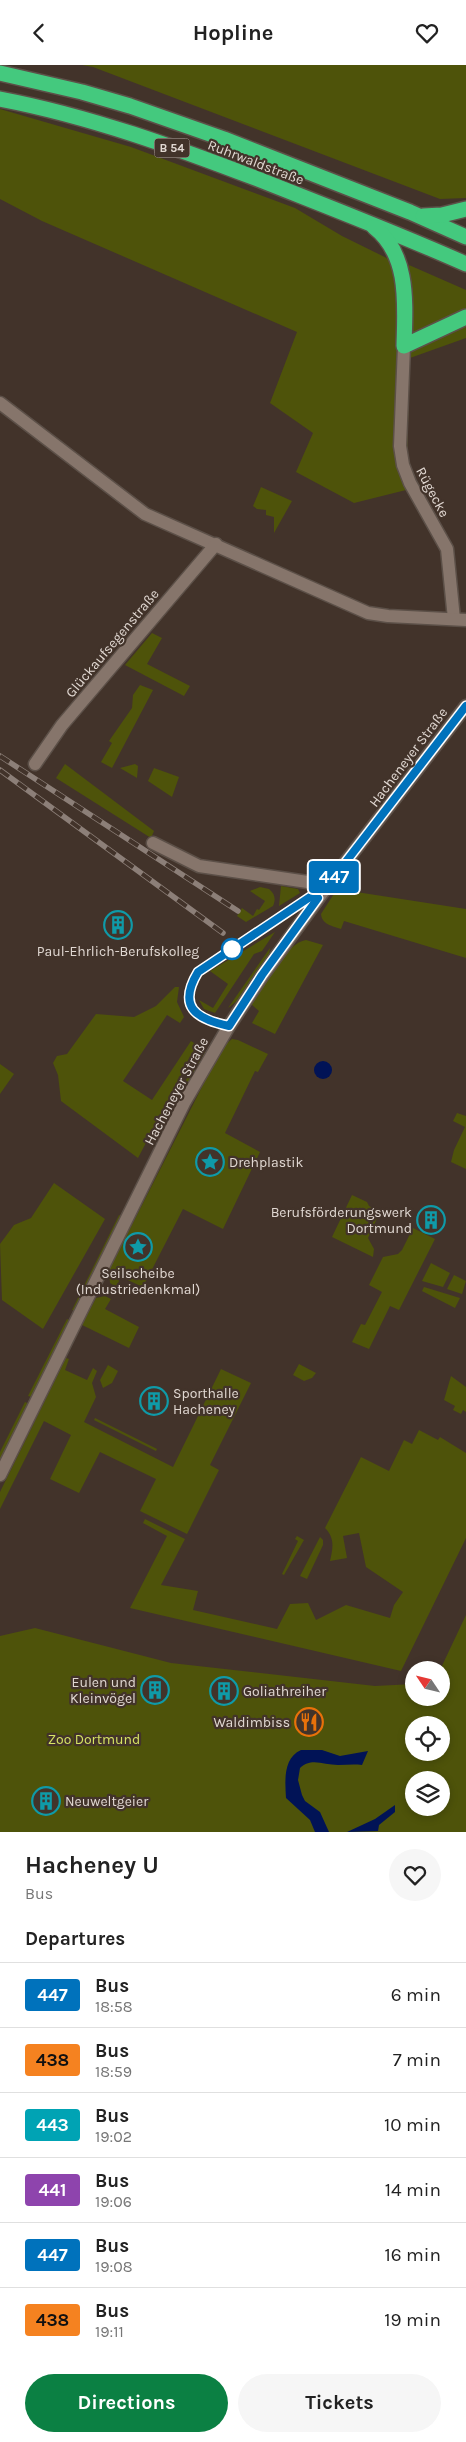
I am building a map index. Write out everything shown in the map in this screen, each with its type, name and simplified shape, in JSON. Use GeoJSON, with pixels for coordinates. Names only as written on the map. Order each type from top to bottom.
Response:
{"type":"FeatureCollection","features":[{"type":"Feature","properties":{"kind":"highway","name":"Ruhrwaldstraße"},"geometry":{"type":"LineString","coordinates":[[0,73],[82,92],[130,106],[224,139],[410,212],[466,237]]}},
{"type":"Feature","properties":{"kind":"highway","name":"Ruhrwaldstraße"},"geometry":{"type":"LineString","coordinates":[[0,99],[114,128],[211,161],[366,221],[466,264]]}},
{"type":"Feature","properties":{"kind":"highway"},"geometry":{"type":"LineString","coordinates":[[410,212],[432,216],[466,209]]}},
{"type":"Feature","properties":{"kind":"highway"},"geometry":{"type":"LineString","coordinates":[[366,221],[384,235],[399,261],[404,290],[404,346],[466,317]]}},
{"type":"Feature","properties":{"kind":"street","name":"Rügecke"},"geometry":{"type":"LineString","coordinates":[[404,346],[400,446],[403,465],[410,483],[447,549],[460,619]]}},
{"type":"Feature","properties":{"kind":"street"},"geometry":{"type":"LineString","coordinates":[[0,403],[145,513],[368,613],[388,616],[460,619]]}},
{"type":"Feature","properties":{"kind":"street","name":"Glückaufsegenstraße"},"geometry":{"type":"LineString","coordinates":[[35,764],[62,725],[216,544]]}},
{"type":"Feature","properties":{"kind":"street","name":"Hacheneyer Straße"},"geometry":{"type":"LineString","coordinates":[[0,1475],[184,1103],[229,1026],[262,975],[328,885],[466,706]]}},
{"type":"Feature","properties":{"kind":"street"},"geometry":{"type":"LineString","coordinates":[[153,843],[199,866],[328,885]]}},
{"type":"Feature","properties":{"kind":"green space"},"geometry":{"type":"Polygon","coordinates":[[[82,65],[466,65],[466,198],[440,199],[93,67],[82,65]]]}},
{"type":"Feature","properties":{"kind":"green space"},"geometry":{"type":"Polygon","coordinates":[[[0,109],[131,147],[295,208],[342,236],[409,269],[409,265],[466,290],[466,338],[410,358],[406,490],[354,503],[296,472],[313,433],[270,403],[297,332],[42,221],[0,199],[0,109]]]}},
{"type":"Feature","properties":{"kind":"green space"},"geometry":{"type":"Polygon","coordinates":[[[261,487],[292,501],[274,533],[274,517],[266,515],[266,510],[257,509],[253,506],[261,487]]]}},
{"type":"Feature","properties":{"kind":"green space"},"geometry":{"type":"Polygon","coordinates":[[[152,633],[162,638],[147,664],[190,686],[184,696],[125,665],[152,633]]]}},
{"type":"Feature","properties":{"kind":"green space"},"geometry":{"type":"Polygon","coordinates":[[[140,685],[153,690],[112,768],[101,762],[112,743],[109,741],[132,708],[133,695],[140,685]]]}},
{"type":"Feature","properties":{"kind":"green space"},"geometry":{"type":"Polygon","coordinates":[[[65,764],[154,831],[151,838],[56,778],[65,764]]]}},
{"type":"Feature","properties":{"kind":"green space"},"geometry":{"type":"Polygon","coordinates":[[[135,764],[138,766],[137,778],[120,768],[135,764]]]}},
{"type":"Feature","properties":{"kind":"green space"},"geometry":{"type":"Polygon","coordinates":[[[154,768],[179,777],[172,797],[148,781],[154,768]]]}},
{"type":"Feature","properties":{"kind":"green space"},"geometry":{"type":"Polygon","coordinates":[[[281,886],[298,889],[300,893],[279,906],[281,886]]]}},
{"type":"Feature","properties":{"kind":"green space"},"geometry":{"type":"Polygon","coordinates":[[[260,887],[269,889],[273,893],[275,899],[273,906],[246,922],[237,916],[242,908],[253,916],[257,909],[259,910],[265,901],[250,891],[260,887]]]}},
{"type":"Feature","properties":{"kind":"green space"},"geometry":{"type":"Polygon","coordinates":[[[337,889],[466,909],[466,958],[344,921],[341,929],[328,924],[323,921],[321,914],[337,889]]]}},
{"type":"Feature","properties":{"kind":"green space"},"geometry":{"type":"Polygon","coordinates":[[[275,932],[262,951],[254,954],[215,1013],[204,1009],[199,1000],[213,1008],[228,984],[210,971],[275,932]]]}},
{"type":"Feature","properties":{"kind":"green space"},"geometry":{"type":"Polygon","coordinates":[[[306,940],[323,945],[275,1034],[252,1023],[259,1011],[251,1004],[268,977],[290,949],[306,940]]]}},
{"type":"Feature","properties":{"kind":"green space"},"geometry":{"type":"Polygon","coordinates":[[[270,948],[269,955],[237,1001],[228,1008],[270,948]]]}},
{"type":"Feature","properties":{"kind":"green space"},"geometry":{"type":"Polygon","coordinates":[[[175,987],[179,987],[177,1002],[184,1017],[180,1023],[167,1015],[123,1081],[152,1100],[191,1041],[197,1045],[138,1158],[61,1101],[58,1075],[53,1063],[57,1056],[67,1054],[96,1014],[134,1017],[156,1006],[175,987]]]}},
{"type":"Feature","properties":{"kind":"green space"},"geometry":{"type":"Polygon","coordinates":[[[232,1039],[268,1054],[258,1072],[255,1071],[225,1133],[260,1152],[223,1229],[183,1209],[143,1287],[121,1277],[116,1287],[110,1283],[109,1270],[206,1079],[226,1044],[232,1039]]]}},
{"type":"Feature","properties":{"kind":"green space"},"geometry":{"type":"Polygon","coordinates":[[[202,1050],[205,1052],[175,1109],[170,1110],[202,1050]]]}},
{"type":"Feature","properties":{"kind":"green space"},"geometry":{"type":"Polygon","coordinates":[[[0,1064],[14,1074],[0,1094],[0,1064]]]}},
{"type":"Feature","properties":{"kind":"green space"},"geometry":{"type":"Polygon","coordinates":[[[457,1113],[466,1116],[466,1169],[451,1162],[454,1150],[465,1127],[453,1121],[457,1113]]]}},
{"type":"Feature","properties":{"kind":"green space"},"geometry":{"type":"Polygon","coordinates":[[[54,1183],[105,1219],[43,1329],[2,1300],[0,1244],[14,1225],[31,1218],[54,1183]]]}},
{"type":"Feature","properties":{"kind":"green space"},"geometry":{"type":"Polygon","coordinates":[[[352,1195],[367,1202],[369,1206],[380,1212],[368,1238],[374,1249],[373,1257],[332,1237],[352,1195]]]}},
{"type":"Feature","properties":{"kind":"green space"},"geometry":{"type":"Polygon","coordinates":[[[119,1215],[123,1216],[75,1311],[72,1310],[119,1215]]]}},
{"type":"Feature","properties":{"kind":"green space"},"geometry":{"type":"Polygon","coordinates":[[[413,1228],[435,1239],[399,1310],[390,1306],[369,1349],[352,1342],[361,1324],[365,1325],[382,1292],[369,1285],[383,1257],[398,1254],[413,1228]]]}},
{"type":"Feature","properties":{"kind":"green space"},"geometry":{"type":"Polygon","coordinates":[[[431,1263],[450,1273],[443,1287],[422,1281],[431,1263]]]}},
{"type":"Feature","properties":{"kind":"green space"},"geometry":{"type":"Polygon","coordinates":[[[454,1275],[466,1281],[462,1294],[447,1289],[454,1275]]]}},
{"type":"Feature","properties":{"kind":"green space"},"geometry":{"type":"Polygon","coordinates":[[[424,1287],[460,1298],[455,1308],[422,1291],[424,1287]]]}},
{"type":"Feature","properties":{"kind":"green space"},"geometry":{"type":"Polygon","coordinates":[[[105,1296],[111,1299],[105,1309],[139,1327],[129,1348],[82,1325],[96,1298],[105,1296]]]}},
{"type":"Feature","properties":{"kind":"green space"},"geometry":{"type":"Polygon","coordinates":[[[67,1319],[71,1321],[32,1397],[28,1396],[67,1319]]]}},
{"type":"Feature","properties":{"kind":"green space"},"geometry":{"type":"Polygon","coordinates":[[[66,1358],[69,1359],[65,1370],[87,1380],[93,1368],[97,1371],[92,1383],[96,1397],[84,1422],[173,1467],[221,1369],[251,1383],[210,1465],[219,1470],[187,1534],[140,1511],[156,1479],[100,1452],[79,1493],[50,1479],[71,1435],[44,1421],[0,1509],[0,1492],[66,1358]]]}},
{"type":"Feature","properties":{"kind":"green space"},"geometry":{"type":"Polygon","coordinates":[[[299,1364],[316,1373],[312,1378],[304,1381],[293,1375],[299,1364]]]}},
{"type":"Feature","properties":{"kind":"green space"},"geometry":{"type":"Polygon","coordinates":[[[108,1365],[118,1371],[112,1383],[103,1388],[100,1380],[108,1365]]]}},
{"type":"Feature","properties":{"kind":"green space"},"geometry":{"type":"Polygon","coordinates":[[[451,1376],[466,1387],[466,1412],[463,1410],[461,1414],[453,1410],[455,1406],[444,1400],[451,1376]]]}},
{"type":"Feature","properties":{"kind":"green space"},"geometry":{"type":"Polygon","coordinates":[[[25,1402],[29,1404],[0,1463],[0,1452],[25,1402]]]}},
{"type":"Feature","properties":{"kind":"green space"},"geometry":{"type":"Polygon","coordinates":[[[95,1418],[157,1449],[156,1451],[94,1420],[95,1418]]]}},
{"type":"Feature","properties":{"kind":"green space"},"geometry":{"type":"Polygon","coordinates":[[[419,1430],[438,1440],[440,1437],[466,1453],[466,1538],[401,1671],[130,1608],[167,1536],[143,1523],[145,1519],[185,1539],[161,1585],[198,1591],[193,1610],[277,1629],[290,1604],[308,1603],[316,1620],[346,1605],[390,1618],[394,1605],[403,1592],[366,1567],[359,1533],[343,1536],[347,1558],[330,1561],[332,1543],[325,1528],[361,1457],[389,1471],[404,1440],[412,1444],[419,1430]]]}},
{"type":"Feature","properties":{"kind":"green space"},"geometry":{"type":"Polygon","coordinates":[[[297,1536],[304,1540],[284,1575],[282,1574],[298,1541],[295,1539],[297,1536]]]}},
{"type":"Feature","properties":{"kind":"green space"},"geometry":{"type":"Polygon","coordinates":[[[320,1537],[323,1540],[323,1545],[307,1579],[300,1576],[320,1537]]]}},
{"type":"Feature","properties":{"kind":"green space","name":"Zoo Dortmund"},"geometry":{"type":"Polygon","coordinates":[[[466,1615],[466,1832],[0,1832],[0,1636],[35,1628],[171,1663],[375,1686],[405,1684],[405,1706],[450,1706],[450,1661],[444,1661],[466,1615]]]}},
{"type":"Feature","properties":{"kind":"shaded area"},"geometry":{"type":"Polygon","coordinates":[[[323,1061],[329,1064],[332,1070],[329,1076],[323,1079],[317,1076],[314,1070],[317,1064],[323,1061]]]}},
{"type":"Feature","properties":{"kind":"shaded area"},"geometry":{"type":"Polygon","coordinates":[[[301,1750],[322,1750],[340,1756],[368,1751],[362,1765],[313,1762],[300,1768],[298,1780],[302,1795],[305,1801],[320,1812],[329,1832],[315,1832],[310,1820],[286,1798],[286,1771],[288,1764],[291,1758],[301,1750]]]}},
{"type":"Feature","properties":{"kind":"shaded area"},"geometry":{"type":"Polygon","coordinates":[[[395,1805],[395,1812],[379,1825],[378,1831],[347,1832],[375,1819],[395,1805]]]}},
{"type":"Feature","properties":{"kind":"railway"},"geometry":{"type":"LineString","coordinates":[[0,756],[238,911]]}},
{"type":"Feature","properties":{"kind":"railway"},"geometry":{"type":"LineString","coordinates":[[0,770],[223,933]]}},
{"type":"Feature","properties":{"kind":"bus line","name":"447"},"geometry":{"type":"LineString","coordinates":[[318,898],[262,975],[229,1026],[207,1021],[195,1013],[189,999],[192,983],[198,972],[328,885],[466,706]]}},
{"type":"Feature","properties":{"kind":"place","name":"Paul-Ehrlich-Berufskolleg"},"geometry":{"type":"Point","coordinates":[118,925]}},
{"type":"Feature","properties":{"kind":"place","name":"Drehplastik"},"geometry":{"type":"Point","coordinates":[210,1162]}},
{"type":"Feature","properties":{"kind":"place","name":"Berufsförderungswerk Dortmund"},"geometry":{"type":"Point","coordinates":[431,1220]}},
{"type":"Feature","properties":{"kind":"place","name":"Seilscheibe (Industriedenkmal)"},"geometry":{"type":"Point","coordinates":[138,1247]}},
{"type":"Feature","properties":{"kind":"place","name":"Sporthalle Hacheney"},"geometry":{"type":"Point","coordinates":[154,1401]}},
{"type":"Feature","properties":{"kind":"place","name":"Eulen und Kleinvögel"},"geometry":{"type":"Point","coordinates":[155,1690]}},
{"type":"Feature","properties":{"kind":"place","name":"Goliathreiher"},"geometry":{"type":"Point","coordinates":[224,1691]}},
{"type":"Feature","properties":{"kind":"place","name":"Waldimbiss"},"geometry":{"type":"Point","coordinates":[309,1722]}},
{"type":"Feature","properties":{"kind":"place","name":"Neuweltgeier"},"geometry":{"type":"Point","coordinates":[46,1801]}}]}
